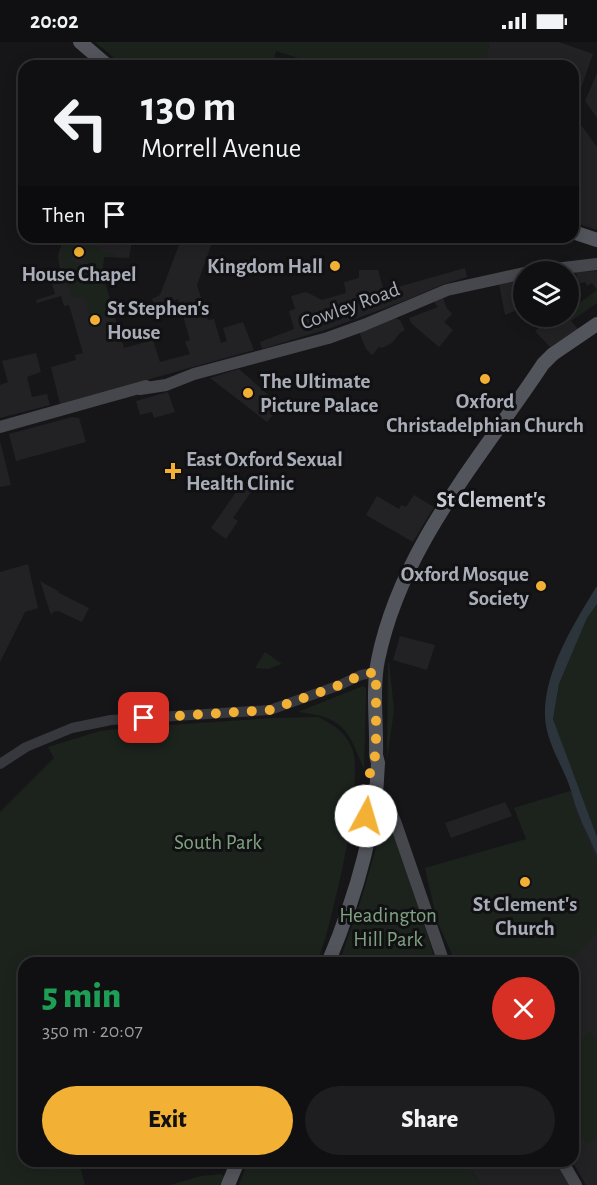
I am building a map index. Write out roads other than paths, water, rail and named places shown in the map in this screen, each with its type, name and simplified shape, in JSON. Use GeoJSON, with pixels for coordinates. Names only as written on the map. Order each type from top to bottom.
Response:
{"type":"FeatureCollection","features":[{"type":"Feature","properties":{"kind":"main road"},"geometry":{"type":"LineString","coordinates":[[80,42],[101,60]]}},
{"type":"Feature","properties":{"kind":"main road"},"geometry":{"type":"LineString","coordinates":[[579,234],[596,240]]}},
{"type":"Feature","properties":{"kind":"main road"},"geometry":{"type":"LineString","coordinates":[[579,267],[596,265]]}},
{"type":"Feature","properties":{"kind":"main road","name":"Cowley Road"},"geometry":{"type":"LineString","coordinates":[[0,426],[140,389],[164,380],[190,376],[328,338],[447,290],[513,275]]}},
{"type":"Feature","properties":{"kind":"main road"},"geometry":{"type":"LineString","coordinates":[[330,957],[363,862],[378,763],[376,755],[376,672],[395,598],[429,530],[543,364],[553,354],[597,324]]}},
{"type":"Feature","properties":{"kind":"main road"},"geometry":{"type":"LineString","coordinates":[[372,795],[385,802],[395,821],[442,957]]}},
{"type":"Feature","properties":{"kind":"main road"},"geometry":{"type":"LineString","coordinates":[[228,1185],[236,1167]]}},
{"type":"Feature","properties":{"kind":"main road"},"geometry":{"type":"LineString","coordinates":[[566,1167],[576,1185]]}},
{"type":"Feature","properties":{"kind":"street"},"geometry":{"type":"LineString","coordinates":[[0,764],[26,747],[72,728],[111,720],[270,710],[361,675],[376,672]]}},
{"type":"Feature","properties":{"kind":"place","name":"House Chapel"},"geometry":{"type":"Point","coordinates":[79,252]}},
{"type":"Feature","properties":{"kind":"place","name":"Kingdom Hall"},"geometry":{"type":"Point","coordinates":[335,266]}},
{"type":"Feature","properties":{"kind":"place","name":"St Stephen's House"},"geometry":{"type":"Point","coordinates":[95,320]}},
{"type":"Feature","properties":{"kind":"place","name":"Oxford Christadelphian Church"},"geometry":{"type":"Point","coordinates":[485,379]}},
{"type":"Feature","properties":{"kind":"place","name":"The Ultimate Picture Palace"},"geometry":{"type":"Point","coordinates":[248,393]}},
{"type":"Feature","properties":{"kind":"place","name":"East Oxford Sexual Health Clinic"},"geometry":{"type":"Point","coordinates":[173,471]}},
{"type":"Feature","properties":{"kind":"place","name":"Oxford Mosque Society"},"geometry":{"type":"Point","coordinates":[541,586]}},
{"type":"Feature","properties":{"kind":"place","name":"St Clement's Church"},"geometry":{"type":"Point","coordinates":[525,882]}},
{"type":"Feature","properties":{"kind":"district","name":"St Clement's"},"geometry":{"type":"Point","coordinates":[491,500]}},
{"type":"Feature","properties":{"kind":"park label","name":"South Park"},"geometry":{"type":"Point","coordinates":[218,842]}},
{"type":"Feature","properties":{"kind":"park label","name":"Headington Hill Park"},"geometry":{"type":"Point","coordinates":[388,927]}}]}
